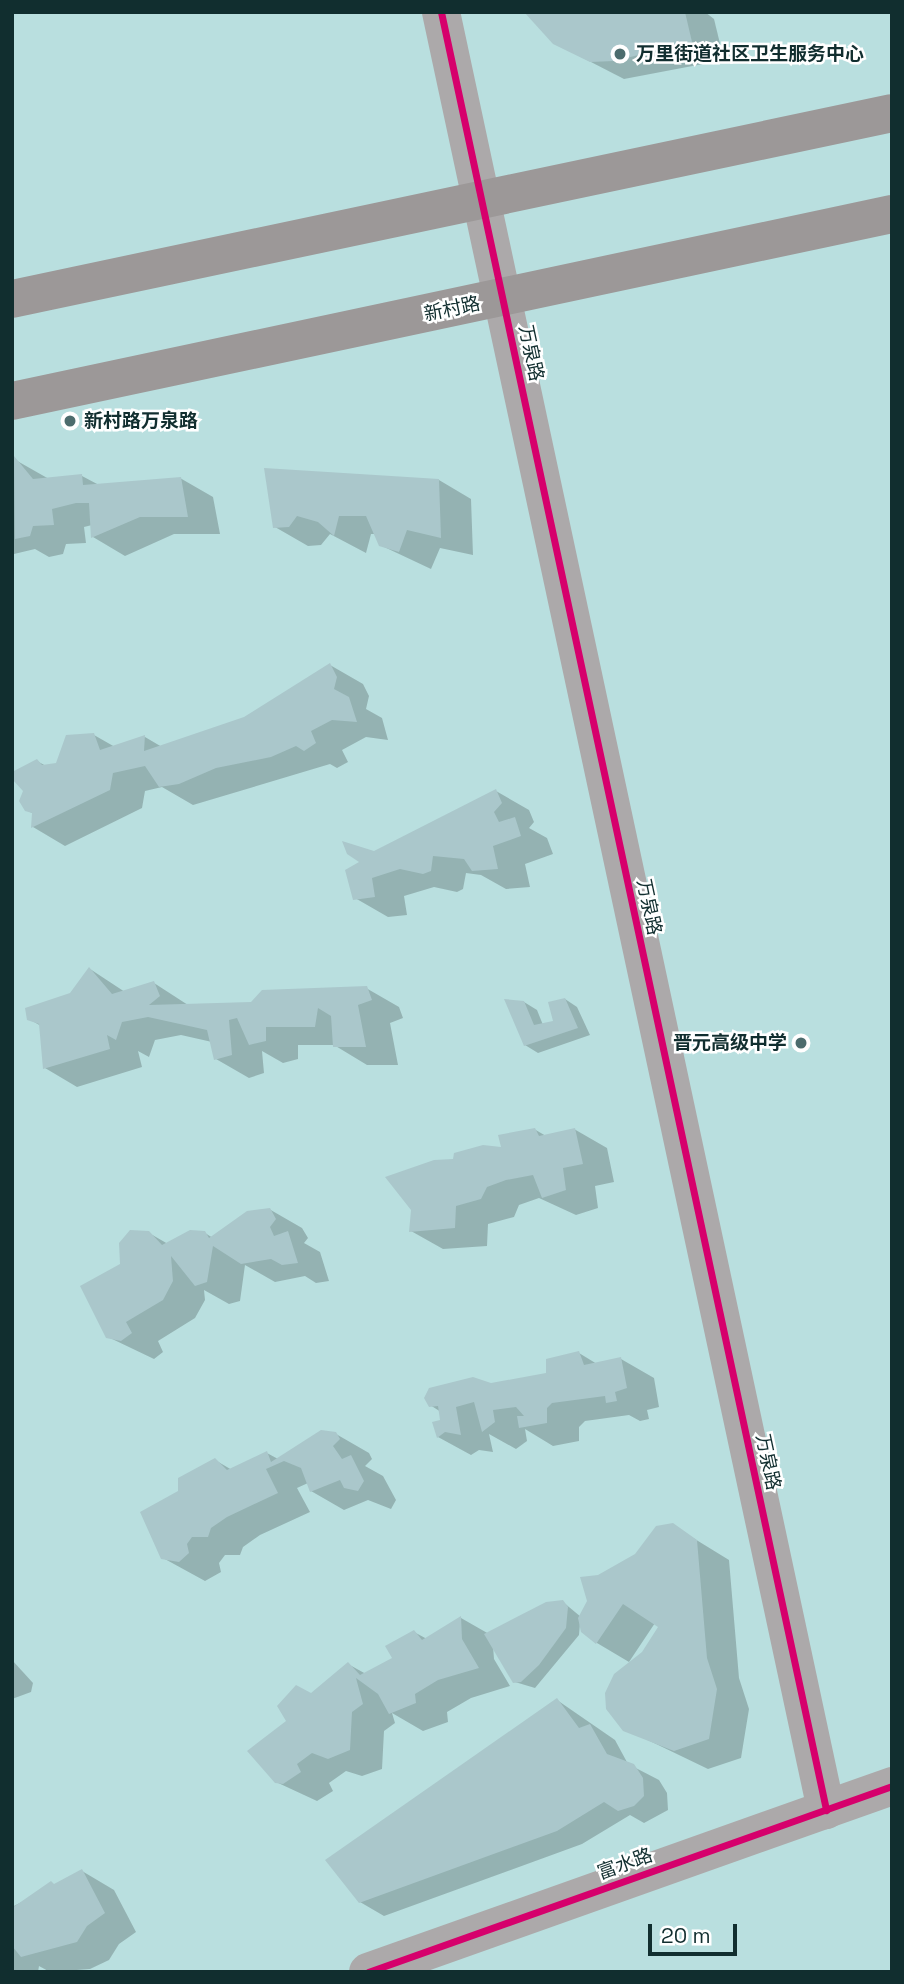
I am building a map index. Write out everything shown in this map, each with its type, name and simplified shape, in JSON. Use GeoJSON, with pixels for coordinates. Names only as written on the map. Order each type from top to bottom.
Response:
{"type":"FeatureCollection","features":[{"type":"Feature","properties":{"kind":"main road"},"geometry":{"type":"LineString","coordinates":[[12,299],[892,113]]}},
{"type":"Feature","properties":{"kind":"main road","name":"新村路"},"geometry":{"type":"LineString","coordinates":[[12,401],[892,214]]}},
{"type":"Feature","properties":{"kind":"street","name":"万泉路"},"geometry":{"type":"LineString","coordinates":[[441,12],[826,1810]]}},
{"type":"Feature","properties":{"kind":"street","name":"富水路"},"geometry":{"type":"LineString","coordinates":[[368,1972],[892,1786]]}},
{"type":"Feature","properties":{"kind":"building"},"geometry":{"type":"Polygon","coordinates":[[[524,12],[685,12],[692,42],[614,61],[590,62],[553,44],[524,12]]]}},
{"type":"Feature","properties":{"kind":"building"},"geometry":{"type":"Polygon","coordinates":[[[14,456],[33,479],[82,474],[83,485],[181,477],[188,517],[140,517],[91,538],[89,503],[76,503],[52,509],[54,525],[33,526],[30,536],[15,539],[14,456]]]}},
{"type":"Feature","properties":{"kind":"building"},"geometry":{"type":"Polygon","coordinates":[[[264,468],[439,479],[441,538],[407,530],[399,552],[379,546],[366,516],[339,516],[334,536],[318,522],[297,516],[289,527],[273,528],[264,468]]]}},
{"type":"Feature","properties":{"kind":"building"},"geometry":{"type":"Polygon","coordinates":[[[330,663],[337,677],[334,689],[349,697],[357,722],[332,720],[311,731],[316,743],[304,751],[296,746],[271,757],[216,768],[179,784],[159,787],[145,766],[113,773],[110,790],[31,828],[32,813],[25,811],[19,801],[23,791],[12,779],[12,772],[37,759],[42,765],[56,763],[66,735],[94,733],[100,750],[145,735],[144,751],[244,717],[330,663]]]}},
{"type":"Feature","properties":{"kind":"building"},"geometry":{"type":"Polygon","coordinates":[[[496,789],[502,803],[494,812],[499,822],[515,817],[521,836],[493,846],[498,869],[472,871],[464,859],[433,856],[431,871],[423,874],[400,869],[372,878],[375,897],[353,900],[345,870],[359,862],[347,854],[342,841],[374,851],[496,789]]]}},
{"type":"Feature","properties":{"kind":"building"},"geometry":{"type":"Polygon","coordinates":[[[89,967],[112,994],[154,981],[160,996],[149,1005],[251,1002],[262,990],[367,986],[372,1000],[358,1005],[366,1047],[333,1047],[331,1016],[318,1008],[315,1027],[266,1027],[266,1041],[249,1045],[237,1018],[229,1020],[232,1055],[214,1060],[207,1030],[148,1017],[122,1022],[116,1040],[107,1035],[110,1049],[43,1069],[39,1024],[27,1020],[25,1008],[70,993],[89,967]]]}},
{"type":"Feature","properties":{"kind":"building"},"geometry":{"type":"Polygon","coordinates":[[[565,998],[578,1028],[524,1046],[504,999],[524,1001],[534,1025],[553,1021],[548,1002],[565,998]]]}},
{"type":"Feature","properties":{"kind":"building"},"geometry":{"type":"Polygon","coordinates":[[[535,1128],[539,1136],[575,1128],[583,1164],[563,1168],[566,1190],[542,1198],[533,1175],[506,1180],[487,1187],[481,1199],[456,1206],[455,1228],[409,1232],[411,1210],[385,1177],[434,1160],[453,1159],[454,1153],[483,1145],[501,1147],[498,1135],[535,1128]]]}},
{"type":"Feature","properties":{"kind":"building"},"geometry":{"type":"Polygon","coordinates":[[[270,1208],[276,1219],[270,1227],[274,1236],[288,1231],[298,1263],[282,1265],[271,1259],[241,1264],[213,1246],[207,1282],[195,1286],[171,1256],[173,1281],[163,1300],[126,1322],[132,1333],[121,1341],[106,1338],[80,1286],[120,1264],[119,1243],[130,1230],[149,1231],[162,1245],[190,1230],[205,1231],[209,1238],[247,1211],[270,1208]]]}},
{"type":"Feature","properties":{"kind":"building"},"geometry":{"type":"Polygon","coordinates":[[[579,1351],[584,1365],[621,1357],[627,1388],[615,1392],[617,1401],[606,1403],[605,1396],[552,1403],[547,1408],[547,1423],[519,1428],[517,1416],[524,1416],[516,1407],[493,1410],[495,1422],[482,1432],[474,1402],[456,1407],[461,1435],[445,1432],[437,1438],[432,1422],[440,1420],[438,1406],[429,1407],[424,1398],[429,1388],[473,1377],[491,1383],[546,1373],[546,1359],[579,1351]]]}},
{"type":"Feature","properties":{"kind":"building"},"geometry":{"type":"Polygon","coordinates":[[[321,1430],[336,1432],[340,1439],[333,1446],[342,1459],[351,1455],[364,1481],[358,1491],[344,1488],[340,1480],[310,1492],[301,1468],[284,1461],[266,1469],[278,1493],[227,1517],[211,1528],[208,1537],[192,1537],[187,1544],[189,1553],[179,1562],[161,1559],[140,1512],[178,1491],[178,1478],[215,1458],[227,1470],[267,1451],[271,1462],[321,1430]]]}},
{"type":"Feature","properties":{"kind":"building"},"geometry":{"type":"Polygon","coordinates":[[[673,1523],[697,1540],[707,1658],[717,1689],[709,1739],[674,1751],[623,1731],[606,1709],[605,1693],[614,1674],[642,1652],[658,1627],[623,1604],[596,1644],[581,1632],[578,1618],[587,1601],[580,1577],[598,1575],[635,1554],[656,1526],[673,1523]]]}},
{"type":"Feature","properties":{"kind":"building"},"geometry":{"type":"Polygon","coordinates":[[[563,1600],[568,1607],[566,1628],[539,1665],[521,1682],[513,1683],[484,1634],[546,1602],[563,1600]]]}},
{"type":"Feature","properties":{"kind":"building"},"geometry":{"type":"Polygon","coordinates":[[[461,1616],[462,1639],[479,1668],[438,1680],[415,1694],[416,1703],[389,1714],[378,1694],[356,1678],[363,1704],[352,1712],[350,1750],[328,1759],[312,1753],[297,1764],[301,1772],[283,1784],[275,1783],[247,1751],[286,1721],[277,1706],[296,1685],[311,1693],[348,1662],[360,1675],[392,1658],[385,1646],[414,1630],[422,1640],[461,1616]]]}},
{"type":"Feature","properties":{"kind":"building"},"geometry":{"type":"Polygon","coordinates":[[[557,1698],[579,1728],[590,1724],[607,1754],[634,1764],[643,1778],[644,1796],[634,1806],[618,1811],[604,1802],[557,1831],[359,1903],[325,1860],[557,1698]]]}},
{"type":"Feature","properties":{"kind":"building"},"geometry":{"type":"Polygon","coordinates":[[[82,1869],[105,1913],[87,1926],[77,1942],[21,1957],[12,1946],[12,1908],[51,1881],[54,1884],[82,1869]]]}},
{"type":"Feature","properties":{"kind":"cycle path"},"geometry":{"type":"LineString","coordinates":[[441,12],[826,1810]]}},
{"type":"Feature","properties":{"kind":"cycle path"},"geometry":{"type":"LineString","coordinates":[[368,1972],[892,1786]]}},
{"type":"Feature","properties":{"kind":"place","name":"万里街道社区卫生服务中心"},"geometry":{"type":"Point","coordinates":[620,54]}},
{"type":"Feature","properties":{"kind":"place","name":"新村路万泉路"},"geometry":{"type":"Point","coordinates":[70,421]}},
{"type":"Feature","properties":{"kind":"place","name":"晋元高级中学"},"geometry":{"type":"Point","coordinates":[801,1043]}}]}
